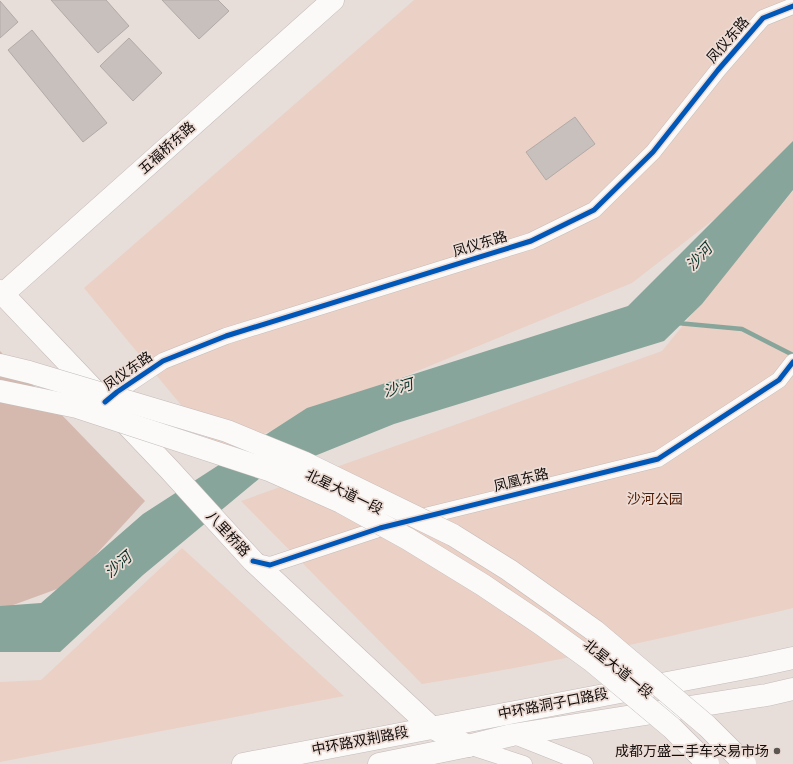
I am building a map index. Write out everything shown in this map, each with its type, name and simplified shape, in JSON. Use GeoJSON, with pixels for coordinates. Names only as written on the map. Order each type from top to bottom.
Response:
{"type":"FeatureCollection","features":[{"type":"Feature","properties":{"kind":"main road","name":"五福桥东路"},"geometry":{"type":"LineString","coordinates":[[1,294],[333,0]]}},
{"type":"Feature","properties":{"kind":"main road","name":"八里桥路"},"geometry":{"type":"LineString","coordinates":[[1,294],[169,468],[253,561],[431,727],[468,746]]}},
{"type":"Feature","properties":{"kind":"main road","name":"北星大道一段"},"geometry":{"type":"LineString","coordinates":[[0,365],[29,372],[227,431],[305,462],[453,535],[509,570],[595,631],[707,726],[745,764]]}},
{"type":"Feature","properties":{"kind":"main road","name":"北星大道一段"},"geometry":{"type":"LineString","coordinates":[[0,391],[77,407],[269,470],[341,502],[408,539],[483,585],[541,624],[592,661],[672,728],[708,764]]}},
{"type":"Feature","properties":{"kind":"main road","name":"中环路洞子口路段"},"geometry":{"type":"LineString","coordinates":[[431,727],[793,658]]}},
{"type":"Feature","properties":{"kind":"main road","name":"中环路洞子口路段"},"geometry":{"type":"LineString","coordinates":[[512,736],[767,695],[793,689]]}},
{"type":"Feature","properties":{"kind":"main road","name":"中环路双荆路段"},"geometry":{"type":"LineString","coordinates":[[243,764],[431,727]]}},
{"type":"Feature","properties":{"kind":"main road","name":"中环路双荆路段"},"geometry":{"type":"LineString","coordinates":[[379,764],[512,736]]}},
{"type":"Feature","properties":{"kind":"street","name":"凤仪东路"},"geometry":{"type":"LineString","coordinates":[[105,402],[117,392],[163,361],[233,334],[531,241],[594,210],[653,152],[718,70],[763,18],[793,6]]}},
{"type":"Feature","properties":{"kind":"street","name":"凤凰东路"},"geometry":{"type":"LineString","coordinates":[[253,561],[270,565],[380,528],[658,459],[779,380],[793,362]]}},
{"type":"Feature","properties":{"kind":"street"},"geometry":{"type":"LineString","coordinates":[[512,736],[585,764]]}},
{"type":"Feature","properties":{"kind":"street","name":"八里桥路"},"geometry":{"type":"LineString","coordinates":[[468,746],[524,764]]}},
{"type":"Feature","properties":{"kind":"green space"},"geometry":{"type":"Polygon","coordinates":[[[414,0],[793,0],[793,158],[632,283],[220,452],[84,288],[414,0]]]}},
{"type":"Feature","properties":{"kind":"green space","name":"沙河公园"},"geometry":{"type":"Polygon","coordinates":[[[793,191],[793,608],[608,649],[515,668],[422,684],[241,501],[662,351],[793,191]]]}},
{"type":"Feature","properties":{"kind":"green space"},"geometry":{"type":"Polygon","coordinates":[[[182,548],[344,696],[0,762],[0,682],[41,680],[182,548]]]}},
{"type":"Feature","properties":{"kind":"shaded area"},"geometry":{"type":"Polygon","coordinates":[[[0,351],[145,501],[68,585],[5,608],[0,607],[0,351]]]}},
{"type":"Feature","properties":{"kind":"water","name":"沙河"},"geometry":{"type":"Polygon","coordinates":[[[793,141],[793,190],[702,304],[664,341],[394,424],[260,478],[143,575],[60,652],[0,652],[0,606],[41,603],[143,514],[307,408],[628,306],[793,141]]]}},
{"type":"Feature","properties":{"kind":"building"},"geometry":{"type":"Polygon","coordinates":[[[51,0],[106,0],[129,26],[98,53],[51,0]]]}},
{"type":"Feature","properties":{"kind":"building"},"geometry":{"type":"Polygon","coordinates":[[[162,0],[218,0],[229,11],[199,39],[162,0]]]}},
{"type":"Feature","properties":{"kind":"building"},"geometry":{"type":"Polygon","coordinates":[[[0,1],[18,22],[0,38],[0,1]]]}},
{"type":"Feature","properties":{"kind":"building"},"geometry":{"type":"Polygon","coordinates":[[[32,30],[107,123],[83,142],[8,50],[32,30]]]}},
{"type":"Feature","properties":{"kind":"building"},"geometry":{"type":"Polygon","coordinates":[[[129,38],[162,73],[133,101],[100,66],[129,38]]]}},
{"type":"Feature","properties":{"kind":"building"},"geometry":{"type":"Polygon","coordinates":[[[575,117],[595,144],[546,180],[526,152],[575,117]]]}},
{"type":"Feature","properties":{"kind":"waterway"},"geometry":{"type":"LineString","coordinates":[[677,323],[742,329],[793,355]]}},
{"type":"Feature","properties":{"kind":"cycle path"},"geometry":{"type":"LineString","coordinates":[[105,402],[117,392],[163,361],[226,336],[531,241],[594,210],[653,152],[718,70],[763,18],[793,6]]}},
{"type":"Feature","properties":{"kind":"cycle path"},"geometry":{"type":"LineString","coordinates":[[253,561],[270,565],[380,528],[658,459],[779,380],[793,362]]}},
{"type":"Feature","properties":{"kind":"place","name":"成都万盛二手车交易市场"},"geometry":{"type":"Point","coordinates":[777,751]}}]}
